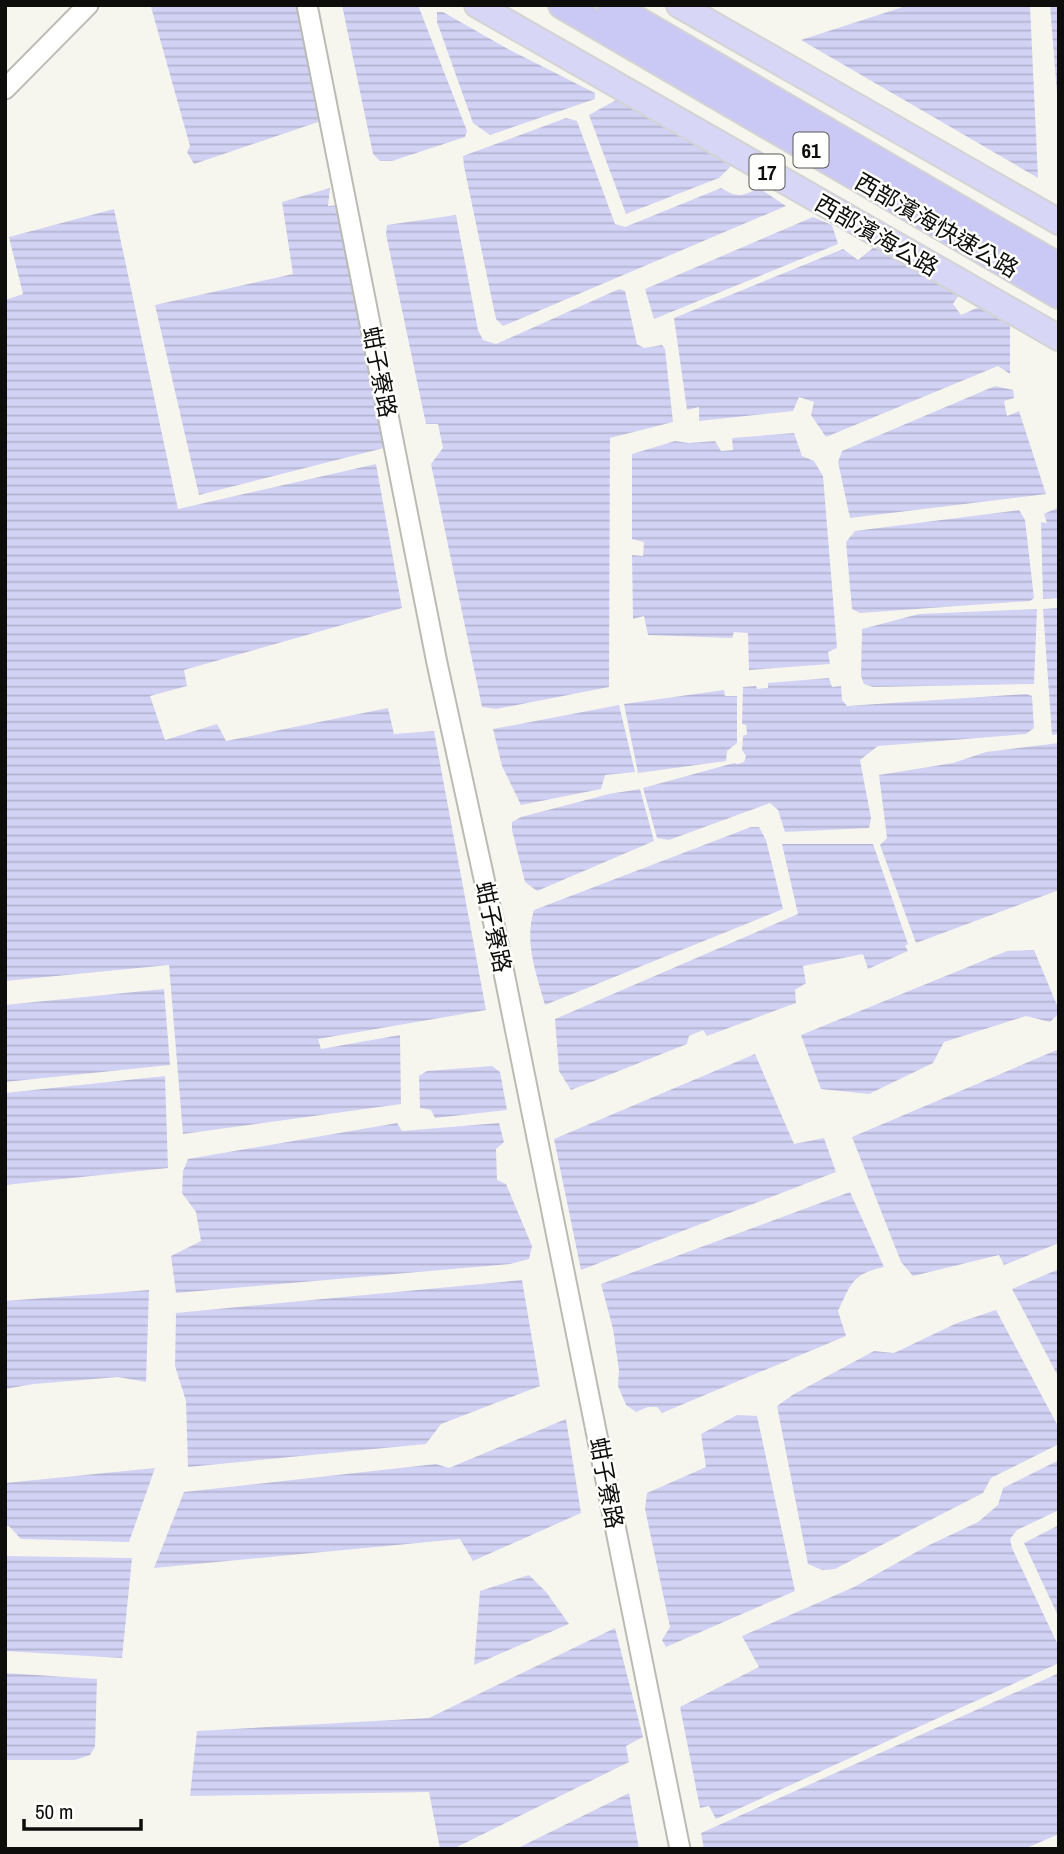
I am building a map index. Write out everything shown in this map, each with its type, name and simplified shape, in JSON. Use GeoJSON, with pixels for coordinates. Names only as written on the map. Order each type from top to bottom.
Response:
{"type":"FeatureCollection","features":[{"type":"Feature","properties":{"kind":"highway","name":"西部濱海快速公路"},"geometry":{"type":"LineString","coordinates":[[562,5],[1059,295]]}},
{"type":"Feature","properties":{"kind":"highway","name":"西部濱海快速公路"},"geometry":{"type":"LineString","coordinates":[[611,5],[1059,267]]}},
{"type":"Feature","properties":{"kind":"main road","name":"西部濱海公路"},"geometry":{"type":"LineString","coordinates":[[477,5],[1059,338]]}},
{"type":"Feature","properties":{"kind":"main road"},"geometry":{"type":"LineString","coordinates":[[679,5],[1059,222]]}},
{"type":"Feature","properties":{"kind":"street"},"geometry":{"type":"LineString","coordinates":[[5,89],[88,5]]}},
{"type":"Feature","properties":{"kind":"street","name":"蚶子寮路"},"geometry":{"type":"LineString","coordinates":[[307,5],[437,663],[503,965],[680,1849]]}},
{"type":"Feature","properties":{"kind":"water"},"geometry":{"type":"Polygon","coordinates":[[[298,5],[324,120],[194,164],[187,152],[190,146],[151,7],[298,5]]]}},
{"type":"Feature","properties":{"kind":"water"},"geometry":{"type":"Polygon","coordinates":[[[342,5],[418,5],[467,131],[465,137],[392,161],[380,161],[373,154],[342,5]]]}},
{"type":"Feature","properties":{"kind":"water"},"geometry":{"type":"Polygon","coordinates":[[[909,5],[1030,5],[1038,178],[801,40],[909,5]]]}},
{"type":"Feature","properties":{"kind":"water"},"geometry":{"type":"Polygon","coordinates":[[[1050,5],[1059,5],[1059,118],[1050,5]]]}},
{"type":"Feature","properties":{"kind":"water"},"geometry":{"type":"Polygon","coordinates":[[[437,12],[443,12],[595,93],[595,99],[490,135],[473,123],[437,22],[437,12]]]}},
{"type":"Feature","properties":{"kind":"water"},"geometry":{"type":"Polygon","coordinates":[[[616,100],[731,166],[719,178],[626,214],[589,115],[616,100]]]}},
{"type":"Feature","properties":{"kind":"water"},"geometry":{"type":"Polygon","coordinates":[[[566,118],[577,121],[615,224],[625,227],[721,188],[740,195],[759,188],[786,206],[503,326],[496,319],[463,156],[566,118]]]}},
{"type":"Feature","properties":{"kind":"water"},"geometry":{"type":"Polygon","coordinates":[[[330,188],[328,206],[340,205],[384,448],[199,495],[155,305],[293,274],[282,202],[330,188]]]}},
{"type":"Feature","properties":{"kind":"water"},"geometry":{"type":"Polygon","coordinates":[[[114,209],[178,509],[376,464],[402,608],[184,670],[187,686],[150,696],[165,740],[217,724],[226,741],[388,708],[394,734],[434,731],[486,1010],[318,1039],[321,1049],[400,1035],[401,1104],[183,1134],[169,965],[5,981],[5,300],[23,294],[9,237],[114,209]]]}},
{"type":"Feature","properties":{"kind":"water"},"geometry":{"type":"Polygon","coordinates":[[[456,215],[478,330],[483,340],[496,344],[619,289],[625,291],[637,344],[644,348],[662,345],[665,349],[673,422],[610,438],[609,687],[496,709],[482,707],[431,464],[443,448],[438,424],[426,424],[386,234],[387,225],[456,215]]]}},
{"type":"Feature","properties":{"kind":"water"},"geometry":{"type":"Polygon","coordinates":[[[813,217],[832,225],[838,244],[654,319],[645,289],[813,217]]]}},
{"type":"Feature","properties":{"kind":"water"},"geometry":{"type":"Polygon","coordinates":[[[879,243],[959,295],[953,304],[961,315],[979,307],[1010,316],[1010,374],[998,366],[826,437],[811,415],[814,402],[799,397],[793,411],[699,421],[699,407],[687,410],[674,318],[843,249],[858,260],[879,243]]]}},
{"type":"Feature","properties":{"kind":"water"},"geometry":{"type":"Polygon","coordinates":[[[995,386],[1013,390],[1014,398],[1004,401],[1007,416],[1019,411],[1046,494],[850,518],[838,462],[842,451],[995,386]]]}},
{"type":"Feature","properties":{"kind":"water"},"geometry":{"type":"Polygon","coordinates":[[[794,433],[802,456],[814,461],[823,476],[837,648],[828,652],[830,664],[749,670],[748,633],[734,632],[732,638],[648,635],[644,616],[633,619],[632,555],[643,556],[644,542],[632,539],[632,454],[675,441],[715,441],[721,451],[733,450],[732,438],[794,433]]]}},
{"type":"Feature","properties":{"kind":"water"},"geometry":{"type":"Polygon","coordinates":[[[1059,507],[1059,598],[1043,599],[1041,522],[1047,523],[1044,514],[1059,507]]]}},
{"type":"Feature","properties":{"kind":"water"},"geometry":{"type":"Polygon","coordinates":[[[1019,510],[1025,520],[1034,598],[1030,601],[860,613],[852,609],[846,542],[855,531],[1019,510]]]}},
{"type":"Feature","properties":{"kind":"water"},"geometry":{"type":"Polygon","coordinates":[[[1059,608],[1059,734],[1052,735],[1043,609],[1059,608]]]}},
{"type":"Feature","properties":{"kind":"water"},"geometry":{"type":"Polygon","coordinates":[[[1037,609],[1034,684],[873,687],[864,684],[861,676],[862,629],[919,614],[1037,609]]]}},
{"type":"Feature","properties":{"kind":"water"},"geometry":{"type":"Polygon","coordinates":[[[829,678],[832,687],[841,686],[842,700],[847,706],[1026,694],[1032,696],[1034,728],[1026,734],[878,746],[860,760],[871,818],[869,828],[785,832],[778,810],[770,803],[669,840],[657,838],[643,788],[744,762],[746,756],[742,750],[743,736],[747,734],[746,725],[742,724],[743,687],[768,688],[768,683],[829,678]]]}},
{"type":"Feature","properties":{"kind":"water"},"geometry":{"type":"Polygon","coordinates":[[[724,690],[725,696],[737,696],[737,743],[727,751],[726,761],[638,773],[624,704],[724,690]]]}},
{"type":"Feature","properties":{"kind":"water"},"geometry":{"type":"Polygon","coordinates":[[[619,705],[635,772],[605,775],[601,789],[521,805],[502,766],[493,729],[619,705]]]}},
{"type":"Feature","properties":{"kind":"water"},"geometry":{"type":"Polygon","coordinates":[[[1059,743],[1059,890],[916,943],[880,845],[887,838],[879,775],[953,763],[986,752],[1059,743]]]}},
{"type":"Feature","properties":{"kind":"water"},"geometry":{"type":"Polygon","coordinates":[[[640,789],[654,841],[537,891],[525,882],[512,822],[521,817],[609,794],[640,789]]]}},
{"type":"Feature","properties":{"kind":"water"},"geometry":{"type":"Polygon","coordinates":[[[751,827],[759,827],[766,840],[783,909],[545,1005],[531,946],[534,910],[751,827]]]}},
{"type":"Feature","properties":{"kind":"water"},"geometry":{"type":"Polygon","coordinates":[[[782,844],[873,844],[908,944],[905,946],[908,951],[868,969],[863,954],[803,966],[806,983],[795,990],[796,1003],[707,1036],[703,1030],[689,1036],[687,1044],[571,1090],[559,1071],[555,1019],[798,914],[782,844]]]}},
{"type":"Feature","properties":{"kind":"water"},"geometry":{"type":"Polygon","coordinates":[[[1034,950],[1059,1010],[1050,1022],[1026,1016],[944,1042],[933,1063],[869,1094],[821,1089],[801,1035],[1007,951],[1034,950]]]}},
{"type":"Feature","properties":{"kind":"water"},"geometry":{"type":"Polygon","coordinates":[[[164,989],[170,1065],[5,1082],[5,1005],[164,989]]]}},
{"type":"Feature","properties":{"kind":"water"},"geometry":{"type":"Polygon","coordinates":[[[1059,1049],[1059,1243],[1004,1265],[999,1255],[913,1276],[901,1262],[852,1137],[1059,1049]]]}},
{"type":"Feature","properties":{"kind":"water"},"geometry":{"type":"Polygon","coordinates":[[[755,1054],[794,1144],[824,1138],[836,1172],[581,1270],[554,1139],[755,1054]]]}},
{"type":"Feature","properties":{"kind":"water"},"geometry":{"type":"Polygon","coordinates":[[[492,1066],[500,1072],[507,1110],[435,1118],[431,1110],[420,1108],[419,1076],[427,1071],[492,1066]]]}},
{"type":"Feature","properties":{"kind":"water"},"geometry":{"type":"Polygon","coordinates":[[[165,1076],[168,1168],[5,1185],[5,1093],[165,1076]]]}},
{"type":"Feature","properties":{"kind":"water"},"geometry":{"type":"Polygon","coordinates":[[[397,1123],[402,1131],[499,1123],[504,1142],[496,1149],[497,1180],[506,1184],[532,1246],[529,1259],[510,1264],[176,1293],[171,1256],[201,1241],[196,1212],[182,1193],[183,1171],[188,1159],[397,1123]]]}},
{"type":"Feature","properties":{"kind":"water"},"geometry":{"type":"Polygon","coordinates":[[[850,1192],[884,1267],[865,1273],[850,1287],[838,1311],[846,1336],[662,1413],[657,1407],[636,1412],[626,1405],[618,1386],[619,1370],[613,1329],[601,1284],[850,1192]]]}},
{"type":"Feature","properties":{"kind":"water"},"geometry":{"type":"Polygon","coordinates":[[[1059,1269],[1059,1378],[1012,1289],[1059,1269]]]}},
{"type":"Feature","properties":{"kind":"water"},"geometry":{"type":"Polygon","coordinates":[[[522,1280],[540,1386],[441,1424],[426,1444],[188,1467],[186,1401],[175,1366],[176,1313],[522,1280]]]}},
{"type":"Feature","properties":{"kind":"water"},"geometry":{"type":"Polygon","coordinates":[[[149,1290],[146,1382],[118,1377],[5,1389],[5,1301],[149,1290]]]}},
{"type":"Feature","properties":{"kind":"water"},"geometry":{"type":"Polygon","coordinates":[[[996,1310],[1059,1428],[1059,1444],[991,1478],[983,1493],[835,1569],[822,1570],[808,1564],[777,1406],[874,1351],[894,1353],[957,1323],[996,1310]]]}},
{"type":"Feature","properties":{"kind":"water"},"geometry":{"type":"Polygon","coordinates":[[[737,1415],[757,1416],[795,1591],[666,1647],[662,1640],[670,1627],[645,1509],[647,1493],[706,1467],[701,1434],[737,1415]]]}},
{"type":"Feature","properties":{"kind":"water"},"geometry":{"type":"Polygon","coordinates":[[[566,1419],[581,1513],[473,1561],[460,1539],[154,1568],[184,1492],[436,1464],[449,1468],[566,1419]]]}},
{"type":"Feature","properties":{"kind":"water"},"geometry":{"type":"Polygon","coordinates":[[[1059,1460],[1059,1510],[1017,1530],[1010,1539],[1059,1647],[1059,1663],[716,1819],[709,1806],[700,1808],[680,1707],[759,1667],[742,1636],[854,1587],[927,1546],[978,1522],[998,1505],[1003,1488],[1059,1460]]]}},
{"type":"Feature","properties":{"kind":"water"},"geometry":{"type":"Polygon","coordinates":[[[155,1468],[129,1542],[21,1539],[9,1526],[5,1526],[5,1483],[155,1468]]]}},
{"type":"Feature","properties":{"kind":"water"},"geometry":{"type":"Polygon","coordinates":[[[1059,1525],[1059,1618],[1024,1543],[1059,1525]]]}},
{"type":"Feature","properties":{"kind":"water"},"geometry":{"type":"Polygon","coordinates":[[[5,1556],[132,1558],[122,1658],[5,1651],[5,1556]]]}},
{"type":"Feature","properties":{"kind":"water"},"geometry":{"type":"Polygon","coordinates":[[[529,1575],[546,1592],[569,1624],[474,1665],[480,1591],[529,1575]]]}},
{"type":"Feature","properties":{"kind":"water"},"geometry":{"type":"Polygon","coordinates":[[[615,1628],[643,1737],[626,1746],[629,1762],[453,1849],[440,1849],[429,1792],[190,1796],[197,1731],[429,1718],[615,1628]]]}},
{"type":"Feature","properties":{"kind":"water"},"geometry":{"type":"Polygon","coordinates":[[[5,1673],[97,1679],[95,1747],[90,1755],[75,1760],[5,1760],[5,1673]]]}},
{"type":"Feature","properties":{"kind":"water"},"geometry":{"type":"Polygon","coordinates":[[[1059,1673],[1059,1834],[1024,1849],[704,1849],[701,1833],[1059,1673]]]}},
{"type":"Feature","properties":{"kind":"water"},"geometry":{"type":"Polygon","coordinates":[[[629,1793],[639,1849],[516,1849],[629,1793]]]}}]}
